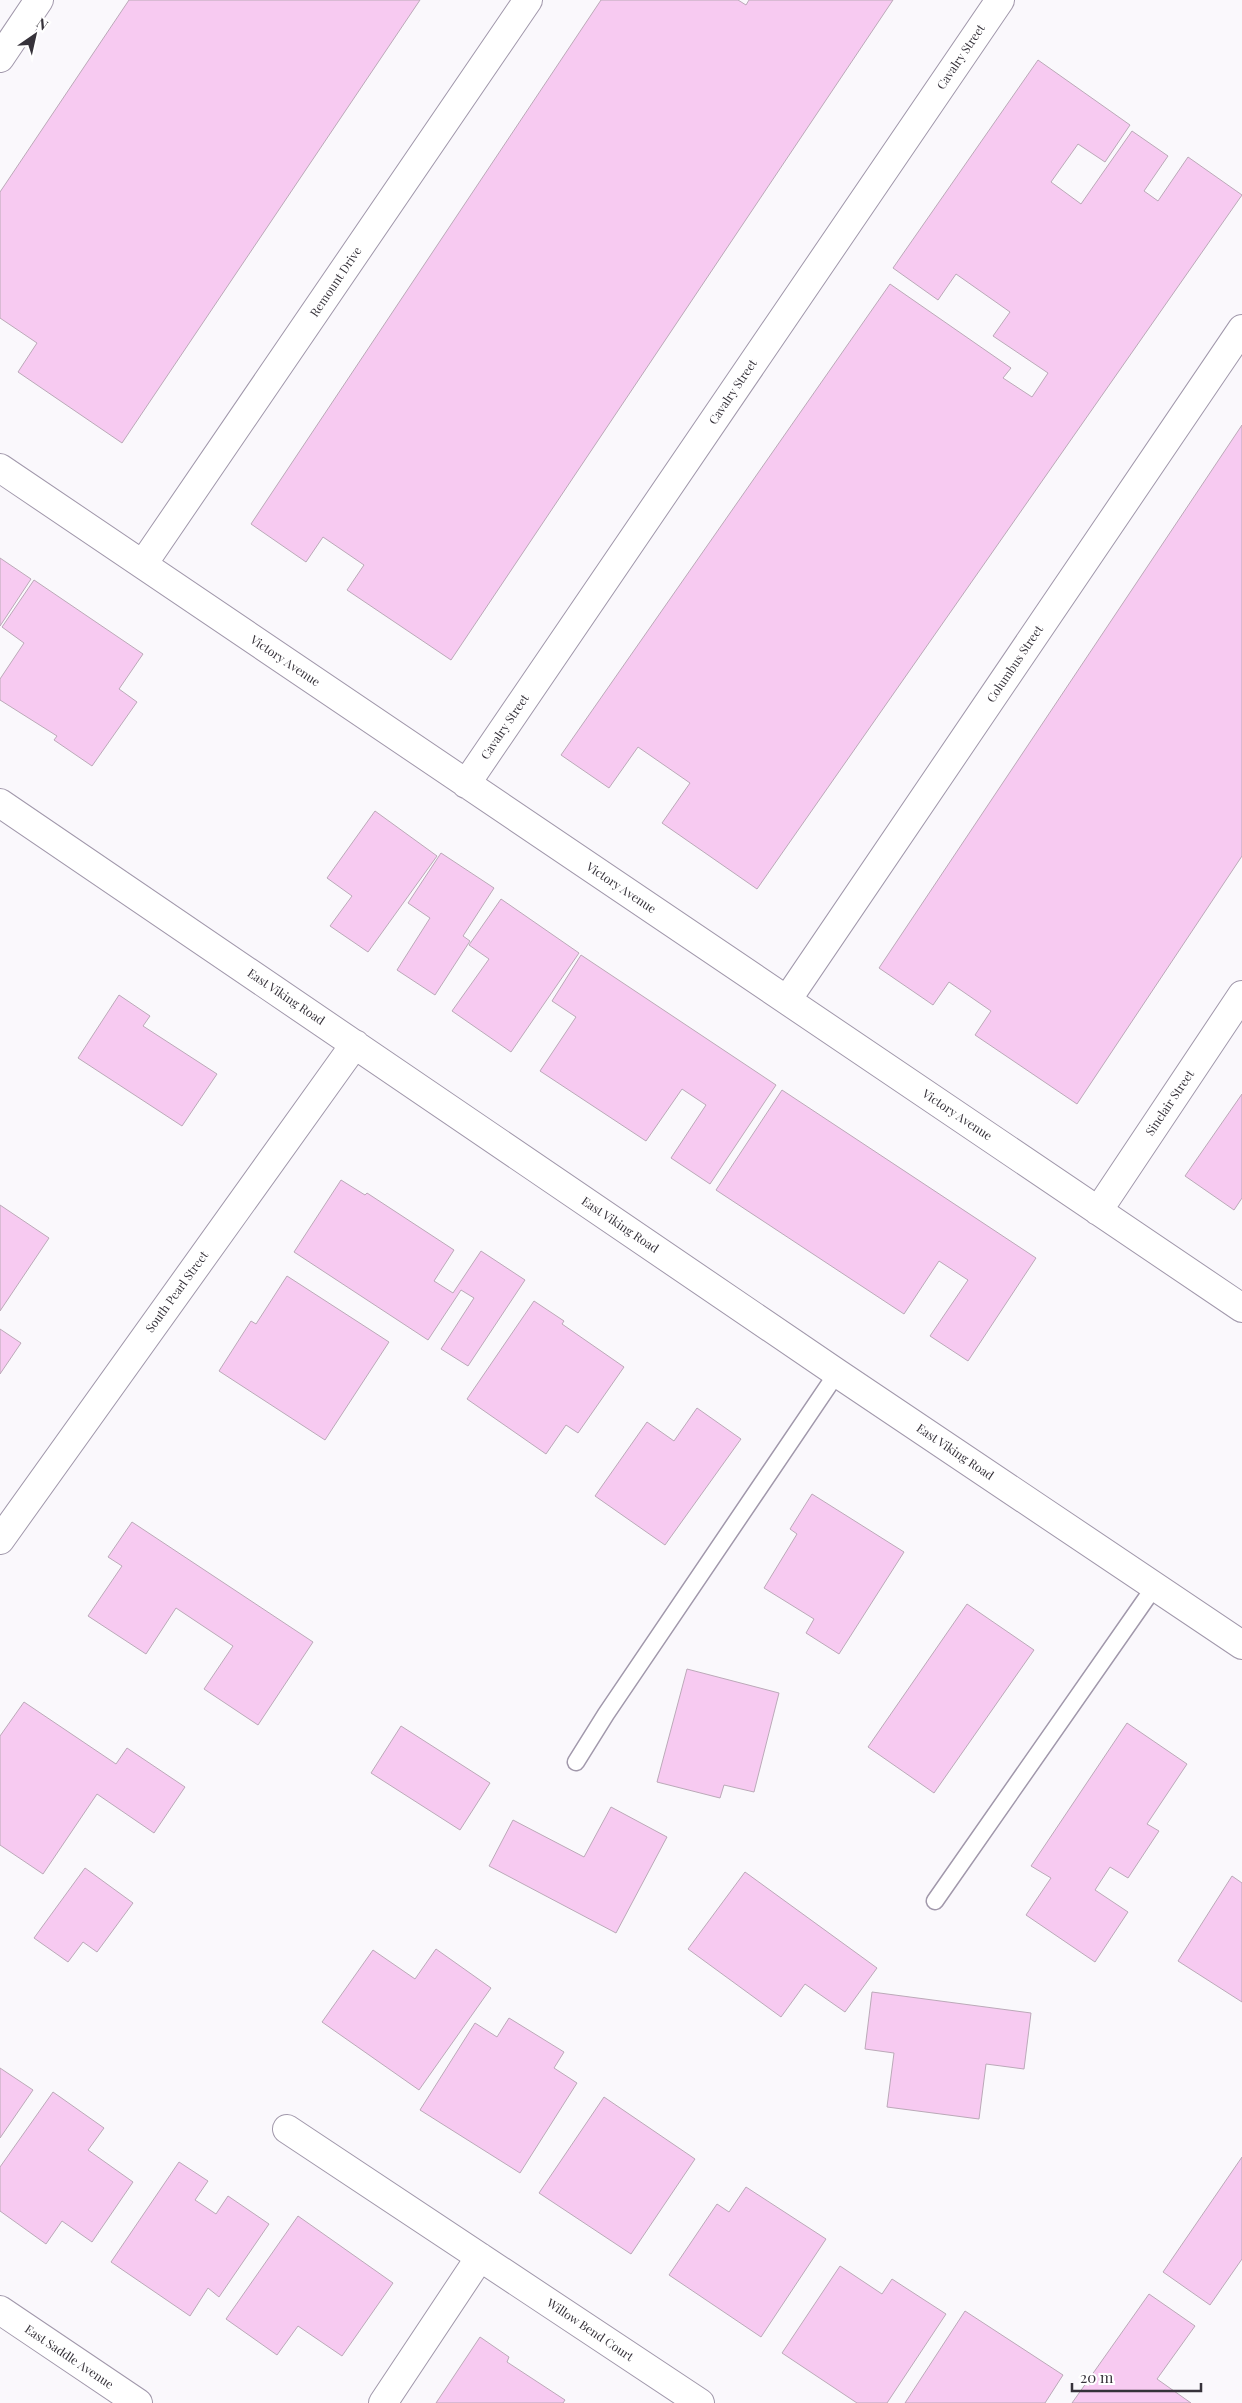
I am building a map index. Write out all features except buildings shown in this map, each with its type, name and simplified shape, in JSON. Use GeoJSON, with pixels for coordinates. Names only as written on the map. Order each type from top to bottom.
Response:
{"type":"FeatureCollection","features":[{"type":"Feature","properties":{"kind":"street","name":"Remount Drive"},"geometry":{"type":"LineString","coordinates":[[143,564],[528,0]]}},
{"type":"Feature","properties":{"kind":"street","name":"Cavalry Street"},"geometry":{"type":"LineString","coordinates":[[466,784],[1000,0]]}},
{"type":"Feature","properties":{"kind":"street"},"geometry":{"type":"LineString","coordinates":[[0,58],[37,1]]}},
{"type":"Feature","properties":{"kind":"street","name":"Columbus Street"},"geometry":{"type":"LineString","coordinates":[[787,1000],[1242,329]]}},
{"type":"Feature","properties":{"kind":"street","name":"Victory Avenue"},"geometry":{"type":"LineString","coordinates":[[0,468],[1242,1308]]}},
{"type":"Feature","properties":{"kind":"street","name":"East Viking Road"},"geometry":{"type":"LineString","coordinates":[[0,803],[837,1373],[1242,1645]]}},
{"type":"Feature","properties":{"kind":"street","name":"Sinclair Street"},"geometry":{"type":"LineString","coordinates":[[1098,1211],[1242,995]]}},
{"type":"Feature","properties":{"kind":"street","name":"South Pearl Street"},"geometry":{"type":"LineString","coordinates":[[0,1540],[355,1044]]}},
{"type":"Feature","properties":{"kind":"street","name":"Willow Bend Court"},"geometry":{"type":"LineString","coordinates":[[287,2129],[700,2403]]}},
{"type":"Feature","properties":{"kind":"street"},"geometry":{"type":"LineString","coordinates":[[383,2403],[480,2256]]}},
{"type":"Feature","properties":{"kind":"street","name":"East Saddle Avenue"},"geometry":{"type":"LineString","coordinates":[[0,2310],[138,2403]]}},
{"type":"Feature","properties":{"kind":"lane"},"geometry":{"type":"LineString","coordinates":[[576,1762],[606,1714],[837,1373]]}},
{"type":"Feature","properties":{"kind":"lane"},"geometry":{"type":"LineString","coordinates":[[934,1901],[1155,1586]]}}]}
